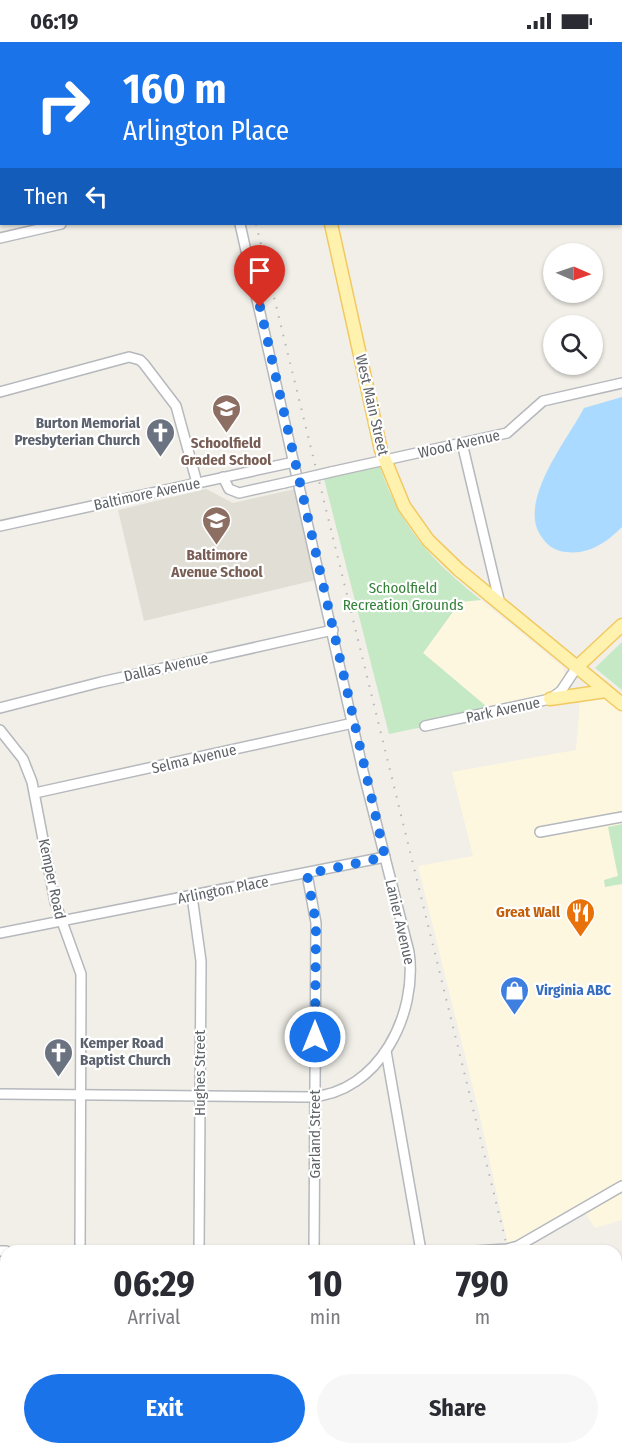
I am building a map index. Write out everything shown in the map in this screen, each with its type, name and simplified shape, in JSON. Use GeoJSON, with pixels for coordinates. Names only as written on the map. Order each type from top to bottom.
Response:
{"type":"FeatureCollection","features":[{"type":"Feature","properties":{"kind":"main road","name":"West Main Street"},"geometry":{"type":"LineString","coordinates":[[331,225],[384,460],[404,506],[418,527],[451,563],[622,704]]}},
{"type":"Feature","properties":{"kind":"main road","name":"Park Avenue"},"geometry":{"type":"LineString","coordinates":[[578,667],[622,625]]}},
{"type":"Feature","properties":{"kind":"main road"},"geometry":{"type":"LineString","coordinates":[[550,699],[606,691]]}},
{"type":"Feature","properties":{"kind":"street"},"geometry":{"type":"LineString","coordinates":[[0,238],[57,225]]}},
{"type":"Feature","properties":{"kind":"street","name":"Lanier Avenue"},"geometry":{"type":"LineString","coordinates":[[0,1094],[315,1096],[329,1094],[350,1084],[386,1052],[404,1017],[411,977],[409,952],[353,723],[240,225]]}},
{"type":"Feature","properties":{"kind":"street"},"geometry":{"type":"LineString","coordinates":[[0,392],[129,357],[140,360],[178,408],[197,483]]}},
{"type":"Feature","properties":{"kind":"street","name":"Wood Avenue"},"geometry":{"type":"LineString","coordinates":[[223,477],[229,489],[239,493],[462,444],[507,433],[543,401],[622,383]]}},
{"type":"Feature","properties":{"kind":"street"},"geometry":{"type":"LineString","coordinates":[[462,444],[500,604]]}},
{"type":"Feature","properties":{"kind":"street","name":"Baltimore Avenue"},"geometry":{"type":"LineString","coordinates":[[0,526],[294,462]]}},
{"type":"Feature","properties":{"kind":"street","name":"Dallas Avenue"},"geometry":{"type":"LineString","coordinates":[[0,708],[101,682],[333,630]]}},
{"type":"Feature","properties":{"kind":"street","name":"Park Avenue"},"geometry":{"type":"LineString","coordinates":[[424,726],[550,699],[561,691],[578,667]]}},
{"type":"Feature","properties":{"kind":"street","name":"Selma Avenue"},"geometry":{"type":"LineString","coordinates":[[35,793],[353,723]]}},
{"type":"Feature","properties":{"kind":"street","name":"Kemper Road"},"geometry":{"type":"LineString","coordinates":[[0,730],[23,759],[35,793],[60,921],[78,963],[82,982],[80,1245]]}},
{"type":"Feature","properties":{"kind":"street"},"geometry":{"type":"LineString","coordinates":[[540,832],[622,817]]}},
{"type":"Feature","properties":{"kind":"street","name":"Arlington Place"},"geometry":{"type":"LineString","coordinates":[[0,933],[385,857]]}},
{"type":"Feature","properties":{"kind":"street","name":"Garland Street"},"geometry":{"type":"LineString","coordinates":[[307,874],[316,923],[314,1245]]}},
{"type":"Feature","properties":{"kind":"street","name":"Hughes Street"},"geometry":{"type":"LineString","coordinates":[[192,896],[201,961],[199,1245]]}},
{"type":"Feature","properties":{"kind":"street"},"geometry":{"type":"LineString","coordinates":[[386,1052],[420,1245]]}},
{"type":"Feature","properties":{"kind":"street"},"geometry":{"type":"LineString","coordinates":[[520,1245],[622,1186]]}},
{"type":"Feature","properties":{"kind":"shaded area","name":"Baltimore Avenue School"},"geometry":{"type":"Polygon","coordinates":[[[206,489],[233,503],[295,489],[316,580],[144,621],[118,510],[206,489]]]}},
{"type":"Feature","properties":{"kind":"shaded area"},"geometry":{"type":"Polygon","coordinates":[[[481,600],[563,667],[567,682],[561,691],[493,712],[423,653],[460,602],[481,600]]]}},
{"type":"Feature","properties":{"kind":"shaded area"},"geometry":{"type":"Polygon","coordinates":[[[611,695],[622,706],[622,1220],[595,1228],[583,1209],[516,1245],[508,1245],[479,1112],[418,866],[473,856],[452,772],[576,750],[580,701],[611,695]]]}},
{"type":"Feature","properties":{"kind":"green space","name":"Schoolfield Recreation Grounds"},"geometry":{"type":"Polygon","coordinates":[[[380,467],[397,508],[420,541],[447,571],[481,600],[460,602],[423,653],[493,712],[389,734],[324,479],[380,467]]]}},
{"type":"Feature","properties":{"kind":"green space"},"geometry":{"type":"Polygon","coordinates":[[[622,642],[622,690],[595,668],[622,642]]]}},
{"type":"Feature","properties":{"kind":"green space"},"geometry":{"type":"Polygon","coordinates":[[[622,824],[622,884],[605,887],[604,880],[618,876],[608,827],[622,824]]]}},
{"type":"Feature","properties":{"kind":"water"},"geometry":{"type":"Polygon","coordinates":[[[622,397],[622,527],[610,538],[590,549],[574,552],[554,549],[541,536],[535,522],[535,506],[548,470],[584,408],[622,397]]]}},
{"type":"Feature","properties":{"kind":"railway"},"geometry":{"type":"LineString","coordinates":[[256,225],[507,1245]]}},
{"type":"Feature","properties":{"kind":"place","name":"Schoolfield Graded School"},"geometry":{"type":"Point","coordinates":[226,434]}},
{"type":"Feature","properties":{"kind":"place","name":"Burton Memorial Presbyterian Church"},"geometry":{"type":"Point","coordinates":[161,458]}},
{"type":"Feature","properties":{"kind":"place","name":"Baltimore Avenue School"},"geometry":{"type":"Point","coordinates":[217,546]}},
{"type":"Feature","properties":{"kind":"place","name":"Great Wall"},"geometry":{"type":"Point","coordinates":[581,938]}},
{"type":"Feature","properties":{"kind":"place","name":"Virginia ABC"},"geometry":{"type":"Point","coordinates":[515,1016]}},
{"type":"Feature","properties":{"kind":"place","name":"Kemper Road Baptist Church"},"geometry":{"type":"Point","coordinates":[59,1078]}},
{"type":"Feature","properties":{"kind":"route"},"geometry":{"type":"LineString","coordinates":[[260,307],[363,771],[385,857],[307,874],[316,923],[315,1037]]}}]}
